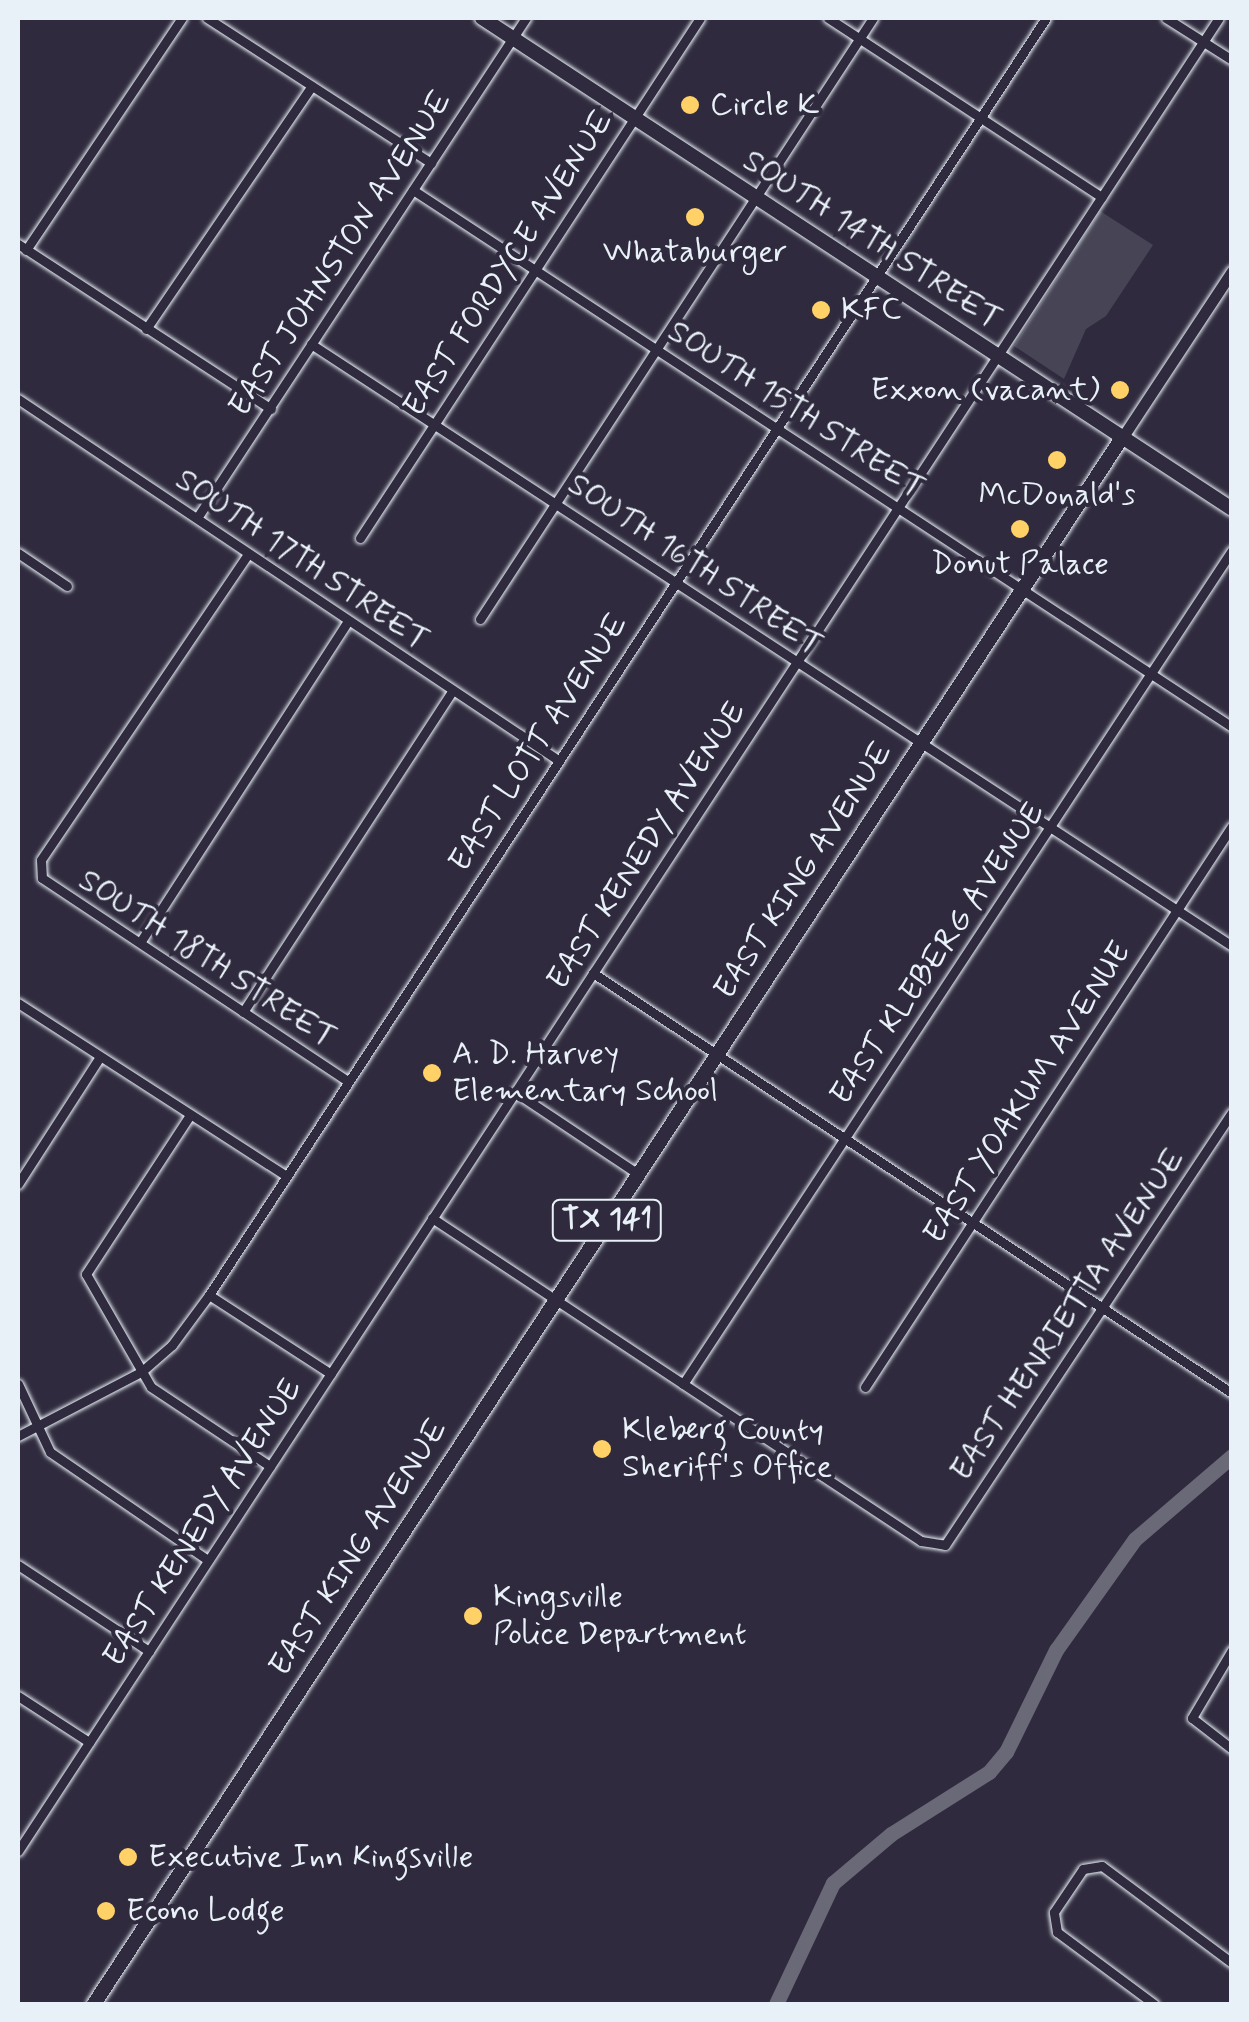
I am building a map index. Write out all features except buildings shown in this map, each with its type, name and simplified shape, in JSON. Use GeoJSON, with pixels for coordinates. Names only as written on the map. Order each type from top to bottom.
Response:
{"type":"FeatureCollection","features":[{"type":"Feature","properties":{"kind":"main road","name":"SOUTH 14TH STREET"},"geometry":{"type":"LineString","coordinates":[[482,18],[1232,509]]}},
{"type":"Feature","properties":{"kind":"main road","name":"EAST KING AVENUE"},"geometry":{"type":"LineString","coordinates":[[94,2004],[1230,276]]}},
{"type":"Feature","properties":{"kind":"street"},"geometry":{"type":"LineString","coordinates":[[182,18],[22,247],[270,409]]}},
{"type":"Feature","properties":{"kind":"street"},"geometry":{"type":"LineString","coordinates":[[208,18],[431,163]]}},
{"type":"Feature","properties":{"kind":"street","name":"EAST JOHNSTON AVENUE"},"geometry":{"type":"LineString","coordinates":[[197,518],[526,18]]}},
{"type":"Feature","properties":{"kind":"street","name":"EAST FORDYCE AVENUE"},"geometry":{"type":"LineString","coordinates":[[360,538],[700,18]]}},
{"type":"Feature","properties":{"kind":"street"},"geometry":{"type":"LineString","coordinates":[[828,18],[1102,196]]}},
{"type":"Feature","properties":{"kind":"street"},"geometry":{"type":"LineString","coordinates":[[480,620],[553,501],[873,18]]}},
{"type":"Feature","properties":{"kind":"street","name":"EAST LOTT AVENUE"},"geometry":{"type":"LineString","coordinates":[[18,1436],[141,1372],[172,1345],[210,1294],[1046,18]]}},
{"type":"Feature","properties":{"kind":"street"},"geometry":{"type":"LineString","coordinates":[[1166,18],[1232,60]]}},
{"type":"Feature","properties":{"kind":"street","name":"EAST KENEDY AVENUE"},"geometry":{"type":"LineString","coordinates":[[18,1852],[1219,18]]}},
{"type":"Feature","properties":{"kind":"street"},"geometry":{"type":"LineString","coordinates":[[146,329],[312,86]]}},
{"type":"Feature","properties":{"kind":"street","name":"SOUTH 15TH STREET"},"geometry":{"type":"LineString","coordinates":[[413,190],[778,425],[1232,727]]}},
{"type":"Feature","properties":{"kind":"street","name":"SOUTH 16TH STREET"},"geometry":{"type":"LineString","coordinates":[[311,344],[1232,946]]}},
{"type":"Feature","properties":{"kind":"street","name":"SOUTH 17TH STREET"},"geometry":{"type":"LineString","coordinates":[[18,399],[347,623],[558,760]]}},
{"type":"Feature","properties":{"kind":"street","name":"EAST KLEBERG AVENUE"},"geometry":{"type":"LineString","coordinates":[[683,1384],[1232,550]]}},
{"type":"Feature","properties":{"kind":"street"},"geometry":{"type":"LineString","coordinates":[[18,553],[67,586]]}},
{"type":"Feature","properties":{"kind":"street","name":"SOUTH 18TH STREET"},"geometry":{"type":"LineString","coordinates":[[248,554],[41,860],[42,878],[347,1080]]}},
{"type":"Feature","properties":{"kind":"street"},"geometry":{"type":"LineString","coordinates":[[142,941],[347,623]]}},
{"type":"Feature","properties":{"kind":"street"},"geometry":{"type":"LineString","coordinates":[[243,1012],[452,691]]}},
{"type":"Feature","properties":{"kind":"street","name":"EAST YOAKUM AVENUE"},"geometry":{"type":"LineString","coordinates":[[865,1387],[1232,826]]}},
{"type":"Feature","properties":{"kind":"street"},"geometry":{"type":"LineString","coordinates":[[593,974],[1104,1310],[1229,1387]]}},
{"type":"Feature","properties":{"kind":"street"},"geometry":{"type":"LineString","coordinates":[[18,1003],[285,1175]]}},
{"type":"Feature","properties":{"kind":"street"},"geometry":{"type":"LineString","coordinates":[[18,1184],[100,1057]]}},
{"type":"Feature","properties":{"kind":"street"},"geometry":{"type":"LineString","coordinates":[[515,1092],[638,1174]]}},
{"type":"Feature","properties":{"kind":"street","name":"EAST HENRIETTA AVENUE"},"geometry":{"type":"LineString","coordinates":[[683,1384],[921,1541],[945,1545],[1232,1112]]}},
{"type":"Feature","properties":{"kind":"street"},"geometry":{"type":"LineString","coordinates":[[190,1115],[86,1274],[141,1372],[166,1399],[270,1466]]}},
{"type":"Feature","properties":{"kind":"street"},"geometry":{"type":"LineString","coordinates":[[432,1218],[683,1384]]}},
{"type":"Feature","properties":{"kind":"street"},"geometry":{"type":"LineString","coordinates":[[210,1294],[330,1374]]}},
{"type":"Feature","properties":{"kind":"street"},"geometry":{"type":"LineString","coordinates":[[18,1384],[37,1428],[70,1469],[208,1560]]}},
{"type":"Feature","properties":{"kind":"street"},"geometry":{"type":"LineString","coordinates":[[18,1565],[149,1651]]}},
{"type":"Feature","properties":{"kind":"street"},"geometry":{"type":"LineString","coordinates":[[1232,1650],[1194,1709],[1199,1725],[1232,1748]]}},
{"type":"Feature","properties":{"kind":"street"},"geometry":{"type":"LineString","coordinates":[[18,1696],[89,1742]]}},
{"type":"Feature","properties":{"kind":"street"},"geometry":{"type":"LineString","coordinates":[[18,1823],[31,1831]]}},
{"type":"Feature","properties":{"kind":"street"},"geometry":{"type":"LineString","coordinates":[[1154,2004],[1056,1932],[1054,1912],[1082,1869],[1102,1866],[1232,1963]]}},
{"type":"Feature","properties":{"kind":"shaded area"},"geometry":{"type":"Polygon","coordinates":[[[1100,211],[1153,245],[1106,316],[1086,329],[1064,379],[1014,346],[1100,211]]]}},
{"type":"Feature","properties":{"kind":"waterway"},"geometry":{"type":"LineString","coordinates":[[776,2004],[833,1883],[891,1834],[989,1772],[1006,1752],[1056,1650],[1135,1539],[1232,1456]]}},
{"type":"Feature","properties":{"kind":"place","name":"Circle K"},"geometry":{"type":"Point","coordinates":[690,105]}},
{"type":"Feature","properties":{"kind":"place","name":"Whataburger"},"geometry":{"type":"Point","coordinates":[695,217]}},
{"type":"Feature","properties":{"kind":"place","name":"KFC"},"geometry":{"type":"Point","coordinates":[821,310]}},
{"type":"Feature","properties":{"kind":"place","name":"Exxon (vacant)"},"geometry":{"type":"Point","coordinates":[1120,390]}},
{"type":"Feature","properties":{"kind":"place","name":"McDonald's"},"geometry":{"type":"Point","coordinates":[1057,460]}},
{"type":"Feature","properties":{"kind":"place","name":"Donut Palace"},"geometry":{"type":"Point","coordinates":[1020,529]}},
{"type":"Feature","properties":{"kind":"place","name":"A. D. Harvey Elementary School"},"geometry":{"type":"Point","coordinates":[432,1073]}},
{"type":"Feature","properties":{"kind":"place","name":"Kleberg County Sheriff's Office"},"geometry":{"type":"Point","coordinates":[602,1449]}},
{"type":"Feature","properties":{"kind":"place","name":"Kingsville Police Department"},"geometry":{"type":"Point","coordinates":[473,1616]}},
{"type":"Feature","properties":{"kind":"place","name":"Executive Inn Kingsville"},"geometry":{"type":"Point","coordinates":[128,1857]}},
{"type":"Feature","properties":{"kind":"place","name":"Econo Lodge"},"geometry":{"type":"Point","coordinates":[106,1911]}}]}
